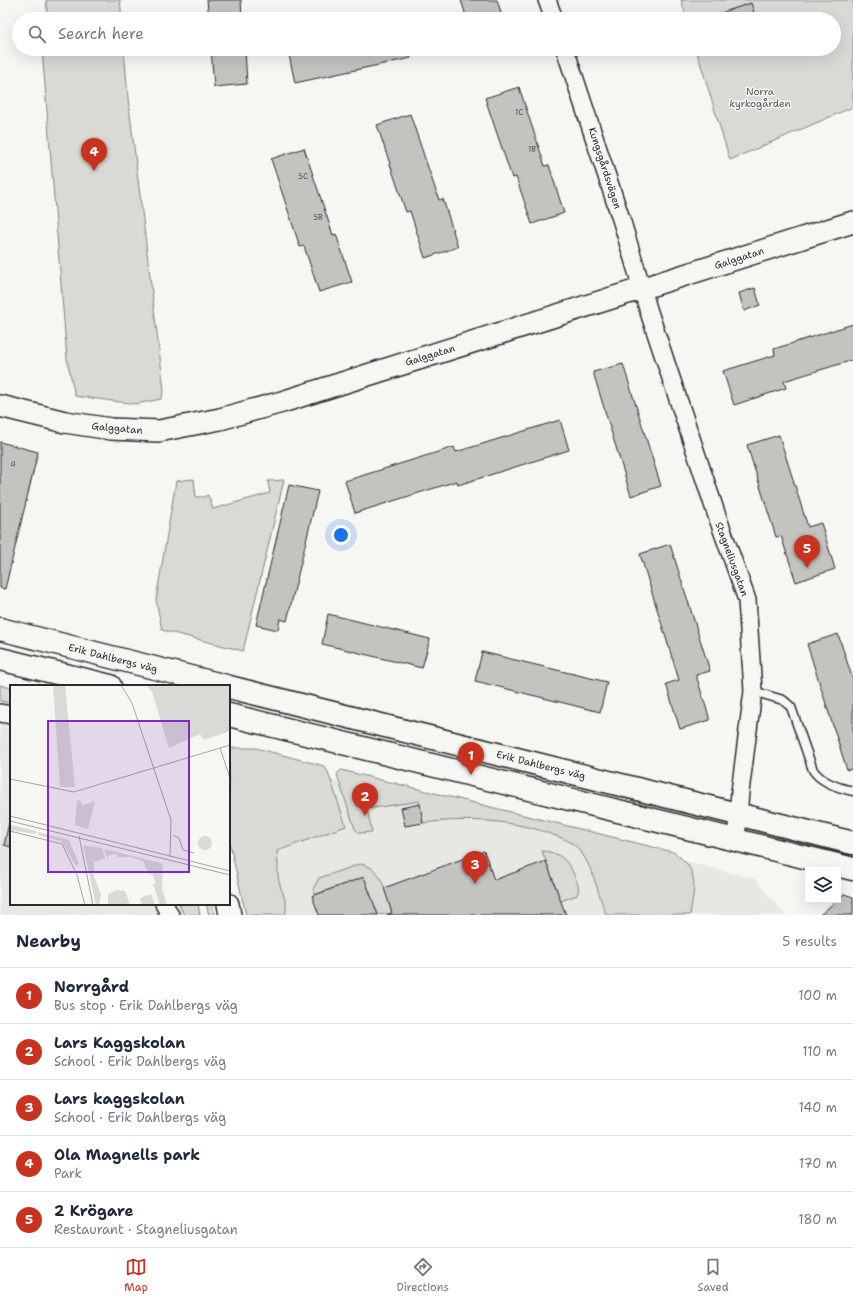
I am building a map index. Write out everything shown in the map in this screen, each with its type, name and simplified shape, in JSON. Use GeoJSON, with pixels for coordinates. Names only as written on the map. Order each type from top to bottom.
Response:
{"type":"FeatureCollection","features":[{"type":"Feature","properties":{"kind":"main road","name":"Erik Dahlbergs väg"},"geometry":{"type":"LineString","coordinates":[[0,629],[188,681],[220,685]]}},
{"type":"Feature","properties":{"kind":"main road"},"geometry":{"type":"LineString","coordinates":[[0,659],[106,685]]}},
{"type":"Feature","properties":{"kind":"main road","name":"Erik Dahlbergs väg"},"geometry":{"type":"LineString","coordinates":[[230,687],[853,843]]}},
{"type":"Feature","properties":{"kind":"main road"},"geometry":{"type":"LineString","coordinates":[[230,715],[853,869]]}},
{"type":"Feature","properties":{"kind":"street"},"geometry":{"type":"LineString","coordinates":[[547,0],[551,12]]}},
{"type":"Feature","properties":{"kind":"street","name":"Kungsgårdsvägen"},"geometry":{"type":"LineString","coordinates":[[567,56],[622,222],[641,289]]}},
{"type":"Feature","properties":{"kind":"street","name":"Galggatan"},"geometry":{"type":"LineString","coordinates":[[0,406],[65,422],[111,429],[166,429],[220,419],[282,402],[853,222]]}},
{"type":"Feature","properties":{"kind":"street","name":"Stagneliusgatan"},"geometry":{"type":"LineString","coordinates":[[641,289],[716,513],[747,600],[753,691],[736,839]]}},
{"type":"Feature","properties":{"kind":"street"},"geometry":{"type":"LineString","coordinates":[[0,713],[10,715]]}},
{"type":"Feature","properties":{"kind":"street"},"geometry":{"type":"LineString","coordinates":[[165,905],[170,915]]}},
{"type":"Feature","properties":{"kind":"street"},"geometry":{"type":"LineString","coordinates":[[228,905],[230,915]]}},
{"type":"Feature","properties":{"kind":"lane"},"geometry":{"type":"LineString","coordinates":[[753,691],[783,700],[791,707],[813,770],[818,777],[844,789],[853,791]]}},
{"type":"Feature","properties":{"kind":"shaded area"},"geometry":{"type":"Polygon","coordinates":[[[0,690],[10,693],[10,905],[196,905],[198,915],[0,915],[0,690]]]}},
{"type":"Feature","properties":{"kind":"shaded area"},"geometry":{"type":"Polygon","coordinates":[[[230,767],[301,773],[642,850],[755,879],[785,915],[264,915],[230,767]]]}},
{"type":"Feature","properties":{"kind":"green space"},"geometry":{"type":"Polygon","coordinates":[[[46,0],[120,0],[121,12],[47,12],[46,0]]]}},
{"type":"Feature","properties":{"kind":"green space","name":"Norra kyrkogården"},"geometry":{"type":"Polygon","coordinates":[[[681,0],[853,0],[853,107],[730,160],[698,56],[841,56],[841,12],[685,12],[681,0]]]}},
{"type":"Feature","properties":{"kind":"green space"},"geometry":{"type":"Polygon","coordinates":[[[43,56],[125,56],[128,98],[164,390],[161,399],[136,404],[75,396],[67,359],[43,56]]]}},
{"type":"Feature","properties":{"kind":"green space"},"geometry":{"type":"Polygon","coordinates":[[[194,479],[196,497],[204,497],[208,495],[213,509],[270,493],[268,481],[284,480],[243,651],[162,630],[156,600],[176,481],[194,479]]]}},
{"type":"Feature","properties":{"kind":"green space"},"geometry":{"type":"Polygon","coordinates":[[[0,685],[10,688],[10,703],[0,701],[0,685]]]}},
{"type":"Feature","properties":{"kind":"green space"},"geometry":{"type":"Polygon","coordinates":[[[230,748],[256,748],[324,766],[328,772],[346,826],[277,851],[278,876],[286,905],[285,915],[246,915],[230,844],[230,748]]]}},
{"type":"Feature","properties":{"kind":"green space"},"geometry":{"type":"Polygon","coordinates":[[[341,770],[673,852],[682,859],[692,872],[694,888],[690,915],[606,915],[589,866],[579,849],[563,839],[540,830],[507,823],[474,820],[423,823],[419,801],[367,809],[372,832],[359,833],[355,829],[338,778],[337,774],[341,770]]]}},
{"type":"Feature","properties":{"kind":"green space"},"geometry":{"type":"Polygon","coordinates":[[[542,851],[560,856],[568,864],[578,885],[577,895],[561,901],[542,851]]]}},
{"type":"Feature","properties":{"kind":"green space"},"geometry":{"type":"Polygon","coordinates":[[[360,864],[368,866],[379,876],[392,913],[378,915],[364,877],[314,895],[313,889],[319,878],[360,864]]]}},
{"type":"Feature","properties":{"kind":"green space"},"geometry":{"type":"Polygon","coordinates":[[[179,905],[198,905],[200,915],[184,915],[179,905]]]}},
{"type":"Feature","properties":{"kind":"green space"},"geometry":{"type":"Polygon","coordinates":[[[206,905],[212,905],[215,915],[209,915],[206,905]]]}},
{"type":"Feature","properties":{"kind":"building"},"geometry":{"type":"Polygon","coordinates":[[[207,0],[241,0],[242,12],[208,12],[207,0]]]}},
{"type":"Feature","properties":{"kind":"building"},"geometry":{"type":"Polygon","coordinates":[[[461,0],[497,0],[501,12],[465,12],[461,0]]]}},
{"type":"Feature","properties":{"kind":"building"},"geometry":{"type":"Polygon","coordinates":[[[751,3],[754,12],[724,12],[751,3]]]}},
{"type":"Feature","properties":{"kind":"building"},"geometry":{"type":"Polygon","coordinates":[[[212,56],[245,56],[247,84],[214,87],[212,56]]]}},
{"type":"Feature","properties":{"kind":"building"},"geometry":{"type":"Polygon","coordinates":[[[289,56],[411,56],[411,58],[295,83],[289,56]]]}},
{"type":"Feature","properties":{"kind":"building"},"geometry":{"type":"Polygon","coordinates":[[[519,87],[545,166],[549,165],[564,213],[532,224],[516,177],[512,178],[485,98],[519,87]]]}},
{"type":"Feature","properties":{"kind":"building"},"geometry":{"type":"Polygon","coordinates":[[[410,114],[439,200],[443,199],[458,247],[425,258],[410,211],[406,212],[377,125],[410,114]]]}},
{"type":"Feature","properties":{"kind":"building"},"geometry":{"type":"Polygon","coordinates":[[[304,148],[333,235],[336,234],[352,282],[319,292],[304,246],[300,247],[271,159],[304,148]]]}},
{"type":"Feature","properties":{"kind":"building"},"geometry":{"type":"Polygon","coordinates":[[[755,288],[760,305],[744,311],[739,293],[755,288]]]}},
{"type":"Feature","properties":{"kind":"building"},"geometry":{"type":"Polygon","coordinates":[[[853,324],[853,360],[784,381],[786,388],[734,405],[723,371],[775,355],[774,349],[853,324]]]}},
{"type":"Feature","properties":{"kind":"building"},"geometry":{"type":"Polygon","coordinates":[[[623,364],[661,486],[631,496],[593,372],[623,364]]]}},
{"type":"Feature","properties":{"kind":"building"},"geometry":{"type":"Polygon","coordinates":[[[560,420],[569,450],[458,485],[457,481],[355,513],[345,481],[454,447],[456,452],[560,420]]]}},
{"type":"Feature","properties":{"kind":"building"},"geometry":{"type":"Polygon","coordinates":[[[779,435],[808,527],[821,523],[835,569],[796,582],[781,536],[776,537],[747,445],[779,435]]]}},
{"type":"Feature","properties":{"kind":"building"},"geometry":{"type":"Polygon","coordinates":[[[0,442],[38,452],[5,589],[0,588],[0,442]]]}},
{"type":"Feature","properties":{"kind":"building"},"geometry":{"type":"Polygon","coordinates":[[[289,485],[318,491],[287,621],[280,619],[278,630],[256,625],[289,485]]]}},
{"type":"Feature","properties":{"kind":"building"},"geometry":{"type":"Polygon","coordinates":[[[670,544],[710,671],[696,675],[710,720],[680,729],[666,684],[679,680],[640,554],[670,544]]]}},
{"type":"Feature","properties":{"kind":"building"},"geometry":{"type":"Polygon","coordinates":[[[328,614],[430,639],[422,668],[322,644],[328,614]]]}},
{"type":"Feature","properties":{"kind":"building"},"geometry":{"type":"Polygon","coordinates":[[[838,634],[853,680],[853,769],[847,770],[807,644],[838,634]]]}},
{"type":"Feature","properties":{"kind":"building"},"geometry":{"type":"Polygon","coordinates":[[[482,652],[607,682],[600,712],[475,681],[482,652]]]}},
{"type":"Feature","properties":{"kind":"building"},"geometry":{"type":"Polygon","coordinates":[[[420,804],[423,823],[405,826],[401,808],[420,804]]]}},
{"type":"Feature","properties":{"kind":"building"},"geometry":{"type":"Polygon","coordinates":[[[10,818],[10,847],[4,845],[10,818]]]}},
{"type":"Feature","properties":{"kind":"building"},"geometry":{"type":"Polygon","coordinates":[[[484,851],[494,880],[546,861],[566,915],[387,915],[392,913],[384,888],[484,851]]]}},
{"type":"Feature","properties":{"kind":"building"},"geometry":{"type":"Polygon","coordinates":[[[364,877],[378,915],[319,915],[312,896],[364,877]]]}},
{"type":"Feature","properties":{"kind":"building"},"geometry":{"type":"Polygon","coordinates":[[[844,894],[853,897],[853,915],[820,915],[834,903],[841,903],[841,897],[844,894]]]}},
{"type":"Feature","properties":{"kind":"place","name":"Ola Magnells park"},"geometry":{"type":"Point","coordinates":[94,171]}},
{"type":"Feature","properties":{"kind":"place","name":"2 Krögare"},"geometry":{"type":"Point","coordinates":[807,568]}},
{"type":"Feature","properties":{"kind":"place","name":"Norrgård"},"geometry":{"type":"Point","coordinates":[471,775]}},
{"type":"Feature","properties":{"kind":"place","name":"Lars Kaggskolan"},"geometry":{"type":"Point","coordinates":[365,816]}},
{"type":"Feature","properties":{"kind":"place","name":"Lars kaggskolan"},"geometry":{"type":"Point","coordinates":[475,884]}}]}
